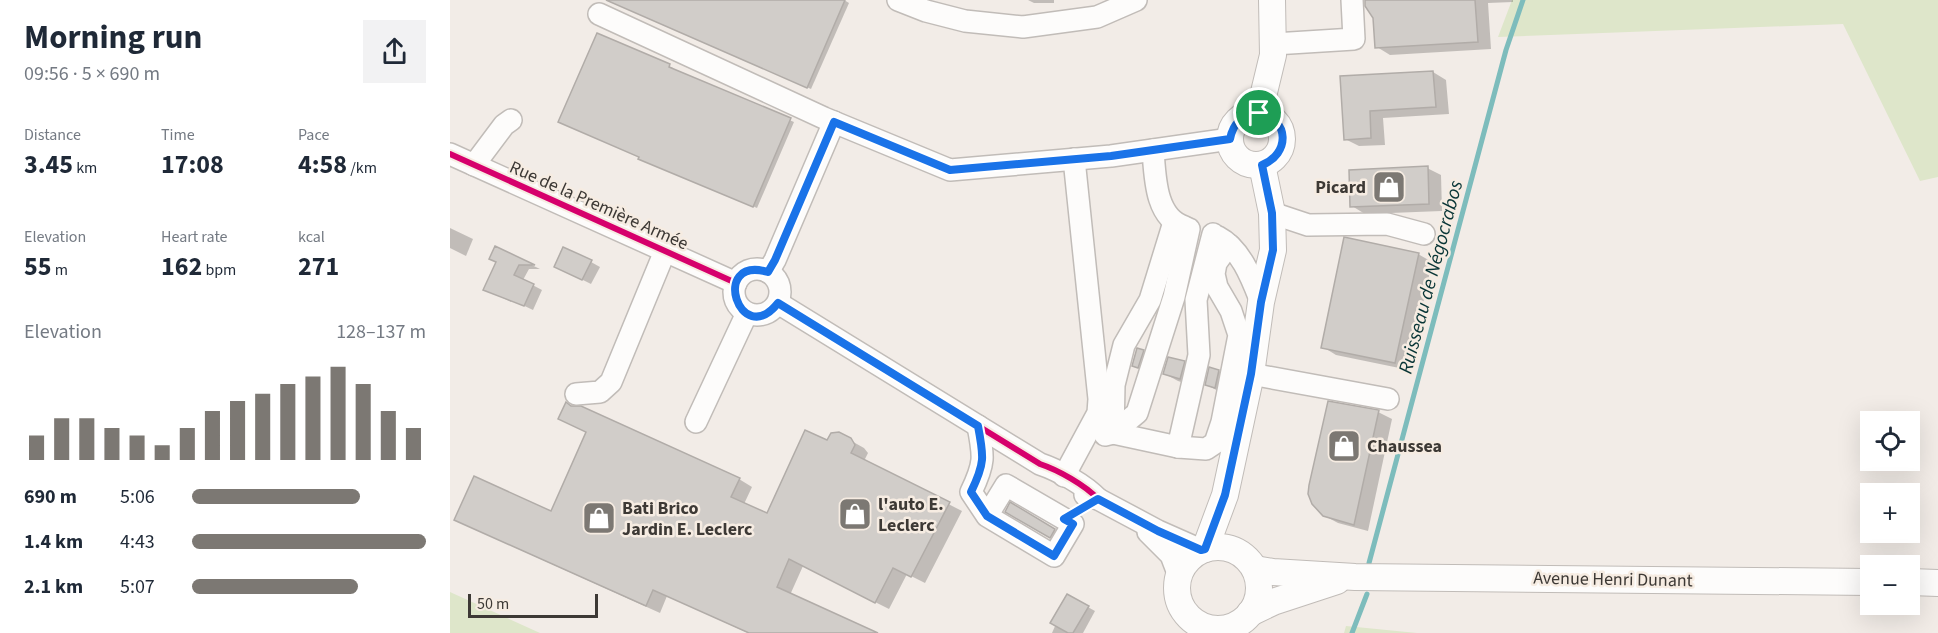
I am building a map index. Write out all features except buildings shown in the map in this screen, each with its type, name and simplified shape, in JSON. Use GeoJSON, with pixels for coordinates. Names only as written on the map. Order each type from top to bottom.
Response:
{"type":"FeatureCollection","features":[{"type":"Feature","properties":{"kind":"main road"},"geometry":{"type":"LineString","coordinates":[[1259,113],[1273,55],[1272,0]]}},
{"type":"Feature","properties":{"kind":"main road"},"geometry":{"type":"LineString","coordinates":[[1259,113],[1277,123],[1283,137],[1276,157],[1262,165],[1254,165],[1240,160],[1234,154],[1230,139],[1234,125],[1239,120],[1259,113]]}},
{"type":"Feature","properties":{"kind":"main road"},"geometry":{"type":"LineString","coordinates":[[1203,550],[1225,495],[1251,374],[1261,302],[1273,250],[1272,213],[1262,165]]}},
{"type":"Feature","properties":{"kind":"main road"},"geometry":{"type":"LineString","coordinates":[[1225,495],[1249,562],[1258,580],[1259,592],[1256,603],[1239,623],[1227,628],[1194,626],[1180,604],[1177,590],[1179,576],[1184,565],[1203,550],[1218,547],[1231,549],[1249,562]]}},
{"type":"Feature","properties":{"kind":"main road","name":"Avenue Henri Dunant"},"geometry":{"type":"LineString","coordinates":[[1249,562],[1355,577],[1860,582]]}},
{"type":"Feature","properties":{"kind":"main road","name":"Avenue Henri Dunant"},"geometry":{"type":"LineString","coordinates":[[1239,623],[1273,602],[1314,587],[1355,577]]}},
{"type":"Feature","properties":{"kind":"main road"},"geometry":{"type":"LineString","coordinates":[[1920,582],[1938,583]]}},
{"type":"Feature","properties":{"kind":"street"},"geometry":{"type":"LineString","coordinates":[[898,0],[926,11],[965,21],[1023,27],[1097,17],[1136,0]]}},
{"type":"Feature","properties":{"kind":"street"},"geometry":{"type":"LineString","coordinates":[[1274,44],[1354,39],[1352,0]]}},
{"type":"Feature","properties":{"kind":"street"},"geometry":{"type":"LineString","coordinates":[[599,14],[834,122],[950,170],[1074,159],[1230,139]]}},
{"type":"Feature","properties":{"kind":"street"},"geometry":{"type":"LineString","coordinates":[[474,165],[504,125],[511,120]]}},
{"type":"Feature","properties":{"kind":"street"},"geometry":{"type":"LineString","coordinates":[[768,272],[834,122]]}},
{"type":"Feature","properties":{"kind":"street"},"geometry":{"type":"LineString","coordinates":[[1153,150],[1160,201],[1181,226],[1221,240],[1248,270],[1261,302]]}},
{"type":"Feature","properties":{"kind":"street","name":"Rue de la Première Armée"},"geometry":{"type":"LineString","coordinates":[[450,154],[736,283]]}},
{"type":"Feature","properties":{"kind":"street"},"geometry":{"type":"LineString","coordinates":[[1064,476],[1098,413],[1099,399],[1074,159]]}},
{"type":"Feature","properties":{"kind":"street"},"geometry":{"type":"LineString","coordinates":[[1272,213],[1308,225],[1387,224],[1424,234]]}},
{"type":"Feature","properties":{"kind":"street"},"geometry":{"type":"LineString","coordinates":[[1113,433],[1114,385],[1124,345],[1150,300],[1181,226]]}},
{"type":"Feature","properties":{"kind":"street"},"geometry":{"type":"LineString","coordinates":[[1113,433],[1137,413],[1174,297],[1181,226]]}},
{"type":"Feature","properties":{"kind":"street"},"geometry":{"type":"LineString","coordinates":[[1084,440],[1113,433],[1178,447],[1206,449],[1215,443],[1222,422],[1239,335],[1231,311],[1217,287],[1214,274],[1221,240]]}},
{"type":"Feature","properties":{"kind":"street"},"geometry":{"type":"LineString","coordinates":[[1178,447],[1199,355],[1196,300],[1221,240]]}},
{"type":"Feature","properties":{"kind":"street"},"geometry":{"type":"LineString","coordinates":[[576,394],[600,392],[611,382],[665,251]]}},
{"type":"Feature","properties":{"kind":"street"},"geometry":{"type":"LineString","coordinates":[[753,270],[768,272],[778,282],[780,296],[778,303],[773,309],[761,315],[747,313],[741,309],[735,297],[736,283],[746,272],[753,270]]}},
{"type":"Feature","properties":{"kind":"street"},"geometry":{"type":"LineString","coordinates":[[778,303],[1040,464],[1052,468],[1090,491],[1098,499]]}},
{"type":"Feature","properties":{"kind":"street"},"geometry":{"type":"LineString","coordinates":[[696,422],[747,313]]}},
{"type":"Feature","properties":{"kind":"street"},"geometry":{"type":"LineString","coordinates":[[1251,374],[1388,399]]}},
{"type":"Feature","properties":{"kind":"street"},"geometry":{"type":"LineString","coordinates":[[978,426],[984,455],[979,476],[971,492],[987,516],[1054,556],[1073,524],[1006,485],[987,516]]}},
{"type":"Feature","properties":{"kind":"street"},"geometry":{"type":"LineString","coordinates":[[1040,464],[1049,474],[1087,496],[1098,499],[1132,518],[1203,550]]}},
{"type":"Feature","properties":{"kind":"street"},"geometry":{"type":"LineString","coordinates":[[1064,519],[1098,499]]}},
{"type":"Feature","properties":{"kind":"street"},"geometry":{"type":"LineString","coordinates":[[1132,518],[1171,555],[1179,576]]}},
{"type":"Feature","properties":{"kind":"green space"},"geometry":{"type":"Polygon","coordinates":[[[1512,0],[1938,0],[1938,177],[1920,181],[1843,24],[1498,37],[1512,0]]]}},
{"type":"Feature","properties":{"kind":"green space"},"geometry":{"type":"Polygon","coordinates":[[[450,592],[540,633],[450,633],[450,592]]]}},
{"type":"Feature","properties":{"kind":"green space"},"geometry":{"type":"Polygon","coordinates":[[[1346,626],[1417,633],[1344,633],[1346,626]]]}},
{"type":"Feature","properties":{"kind":"waterway","name":"Ruisseau de Négocrabos"},"geometry":{"type":"LineString","coordinates":[[1369,563],[1506,50],[1523,0]]}},
{"type":"Feature","properties":{"kind":"waterway","name":"Ruisseau de Négocrabos"},"geometry":{"type":"LineString","coordinates":[[1352,633],[1367,594]]}},
{"type":"Feature","properties":{"kind":"cycle path"},"geometry":{"type":"LineString","coordinates":[[450,154],[736,283]]}},
{"type":"Feature","properties":{"kind":"cycle path"},"geometry":{"type":"LineString","coordinates":[[778,303],[1040,464],[1071,478],[1098,499]]}},
{"type":"Feature","properties":{"kind":"place","name":"Picard"},"geometry":{"type":"Point","coordinates":[1389,187]}},
{"type":"Feature","properties":{"kind":"place","name":"Chaussea"},"geometry":{"type":"Point","coordinates":[1344,446]}},
{"type":"Feature","properties":{"kind":"place","name":"l'auto E. Leclerc"},"geometry":{"type":"Point","coordinates":[855,514]}},
{"type":"Feature","properties":{"kind":"place","name":"Bati Brico Jardin E. Leclerc"},"geometry":{"type":"Point","coordinates":[599,518]}},
{"type":"Feature","properties":{"kind":"route"},"geometry":{"type":"LineString","coordinates":[[1259,113],[1272,118],[1277,123],[1283,137],[1276,157],[1262,165],[1272,213],[1273,250],[1261,302],[1251,374],[1225,495],[1205,549],[1201,550],[1158,531],[1098,499],[1064,519],[1073,524],[1054,556],[987,516],[971,492],[979,476],[984,455],[978,426],[778,303],[767,313],[753,315],[741,309],[737,303],[734,290],[740,277],[753,270],[768,272],[775,260],[834,122],[950,170],[1111,156],[1208,144],[1230,139],[1234,125],[1239,120],[1259,113]]}}]}
